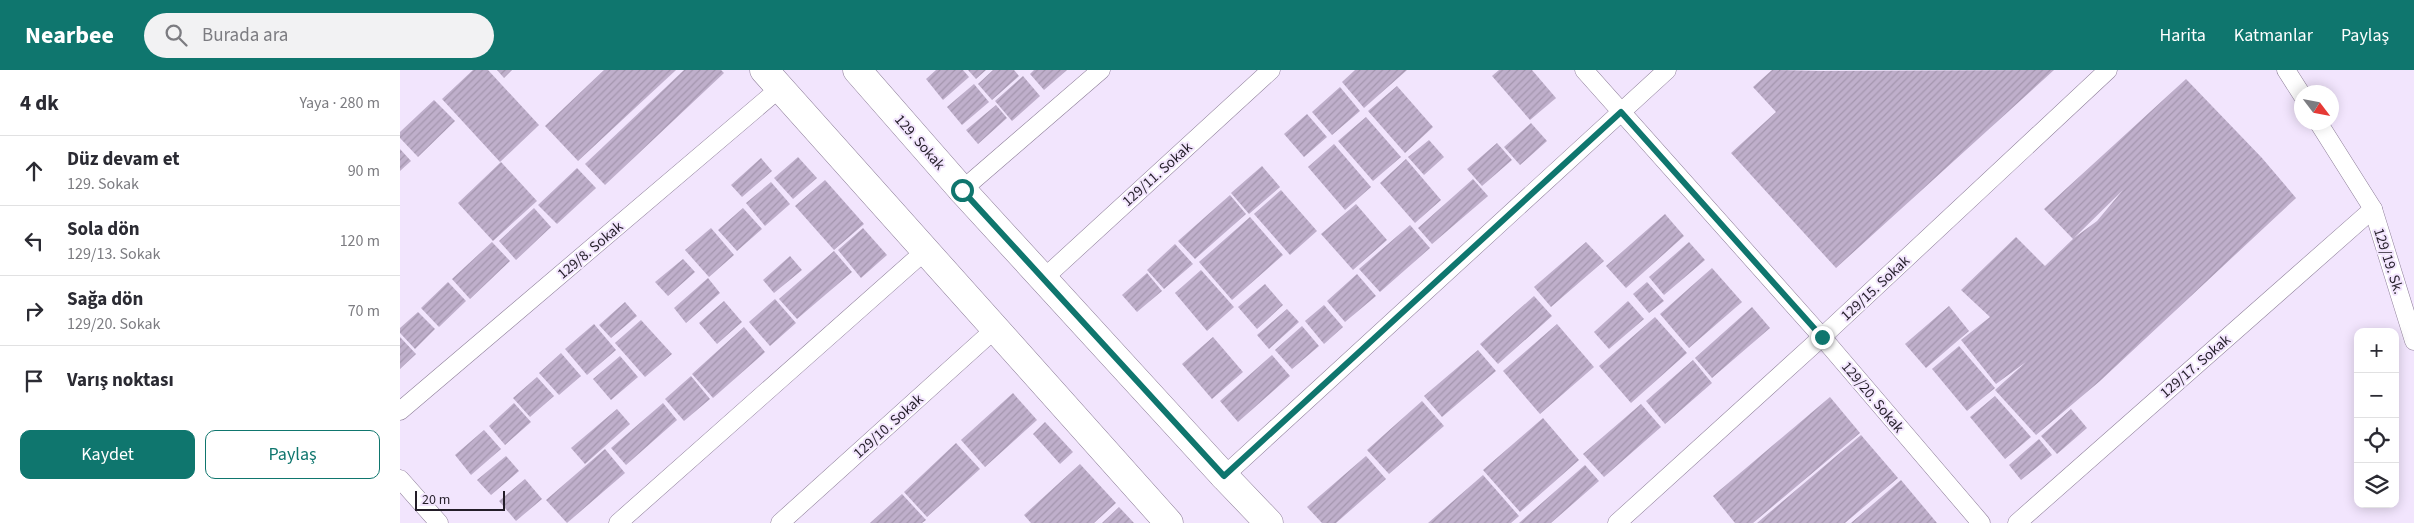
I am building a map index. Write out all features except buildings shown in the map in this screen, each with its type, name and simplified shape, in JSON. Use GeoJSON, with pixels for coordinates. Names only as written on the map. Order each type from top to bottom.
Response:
{"type":"FeatureCollection","features":[{"type":"Feature","properties":{"kind":"street","name":"129. Sokak"},"geometry":{"type":"LineString","coordinates":[[857,70],[962,190],[1269,523]]}},
{"type":"Feature","properties":{"kind":"street"},"geometry":{"type":"LineString","coordinates":[[772,79],[1169,523]]}},
{"type":"Feature","properties":{"kind":"lane"},"geometry":{"type":"LineString","coordinates":[[962,190],[1101,70]]}},
{"type":"Feature","properties":{"kind":"lane","name":"129/11. Sokak"},"geometry":{"type":"LineString","coordinates":[[1043,279],[1271,70]]}},
{"type":"Feature","properties":{"kind":"lane","name":"129/20. Sokak"},"geometry":{"type":"LineString","coordinates":[[1584,70],[1822,337],[1981,523]]}},
{"type":"Feature","properties":{"kind":"lane"},"geometry":{"type":"LineString","coordinates":[[1224,476],[1667,70]]}},
{"type":"Feature","properties":{"kind":"lane","name":"129/15. Sokak"},"geometry":{"type":"LineString","coordinates":[[1617,523],[1822,337],[2108,70]]}},
{"type":"Feature","properties":{"kind":"lane"},"geometry":{"type":"LineString","coordinates":[[2286,70],[2296,85]]}},
{"type":"Feature","properties":{"kind":"lane","name":"129/8. Sokak"},"geometry":{"type":"LineString","coordinates":[[400,411],[772,79]]}},
{"type":"Feature","properties":{"kind":"lane","name":"129/19. Sk."},"geometry":{"type":"LineString","coordinates":[[2323,130],[2372,209],[2414,341]]}},
{"type":"Feature","properties":{"kind":"lane","name":"129/17. Sokak"},"geometry":{"type":"LineString","coordinates":[[2017,523],[2372,209]]}},
{"type":"Feature","properties":{"kind":"lane"},"geometry":{"type":"LineString","coordinates":[[618,523],[925,251]]}},
{"type":"Feature","properties":{"kind":"lane","name":"129/10. Sokak"},"geometry":{"type":"LineString","coordinates":[[780,523],[995,329]]}},
{"type":"Feature","properties":{"kind":"lane"},"geometry":{"type":"LineString","coordinates":[[400,479],[439,523]]}},
{"type":"Feature","properties":{"kind":"route"},"geometry":{"type":"LineString","coordinates":[[962,190],[1224,476],[1621,112],[1822,337]]}}]}
